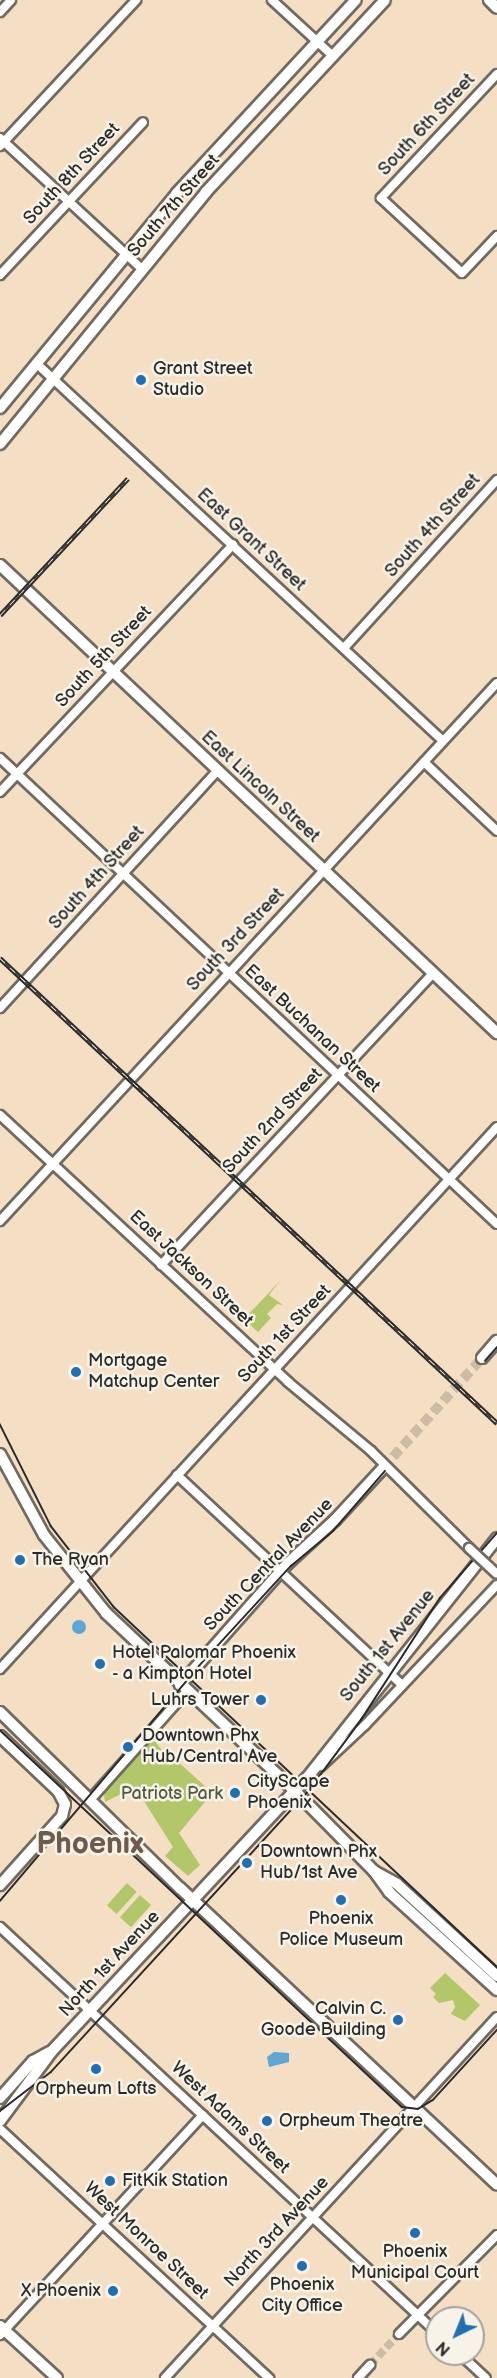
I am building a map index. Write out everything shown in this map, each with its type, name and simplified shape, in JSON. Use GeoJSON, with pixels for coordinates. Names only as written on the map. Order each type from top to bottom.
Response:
{"type":"FeatureCollection","features":[{"type":"Feature","properties":{"kind":"main road","name":"South 7th Street"},"geometry":{"type":"LineString","coordinates":[[0,408],[126,254],[237,127],[356,0]]}},
{"type":"Feature","properties":{"kind":"main road","name":"South 7th Street"},"geometry":{"type":"LineString","coordinates":[[0,444],[142,269],[253,142],[385,0]]}},
{"type":"Feature","properties":{"kind":"main road"},"geometry":{"type":"LineString","coordinates":[[489,0],[497,8]]}},
{"type":"Feature","properties":{"kind":"main road"},"geometry":{"type":"LineString","coordinates":[[237,127],[253,142]]}},
{"type":"Feature","properties":{"kind":"main road","name":"East Lincoln Street"},"geometry":{"type":"LineString","coordinates":[[2,571],[218,770],[497,1033]]}},
{"type":"Feature","properties":{"kind":"main road"},"geometry":{"type":"LineString","coordinates":[[482,1358],[497,1341]]}},
{"type":"Feature","properties":{"kind":"main road"},"geometry":{"type":"LineString","coordinates":[[0,1454],[28,1509],[80,1582],[126,1635],[295,1791],[374,1871],[389,1892],[497,1990]]}},
{"type":"Feature","properties":{"kind":"main road","name":"South Central Avenue"},"geometry":{"type":"LineString","coordinates":[[183,1688],[233,1628],[386,1468]]}},
{"type":"Feature","properties":{"kind":"main road","name":"South 1st Avenue"},"geometry":{"type":"LineString","coordinates":[[192,1899],[307,1778],[497,1538]]}},
{"type":"Feature","properties":{"kind":"main road"},"geometry":{"type":"LineString","coordinates":[[0,1712],[192,1899],[497,2185]]}},
{"type":"Feature","properties":{"kind":"main road"},"geometry":{"type":"LineString","coordinates":[[0,1736],[58,1791],[65,1804],[62,1816],[0,1885]]}},
{"type":"Feature","properties":{"kind":"main road"},"geometry":{"type":"LineString","coordinates":[[374,1871],[397,1884],[497,1976]]}},
{"type":"Feature","properties":{"kind":"main road","name":"North 1st Avenue"},"geometry":{"type":"LineString","coordinates":[[0,2121],[51,2051],[192,1899]]}},
{"type":"Feature","properties":{"kind":"main road","name":"North 1st Avenue"},"geometry":{"type":"LineString","coordinates":[[0,2098],[33,2061],[51,2051]]}},
{"type":"Feature","properties":{"kind":"main road"},"geometry":{"type":"LineString","coordinates":[[2,2330],[57,2378]]}},
{"type":"Feature","properties":{"kind":"street"},"geometry":{"type":"LineString","coordinates":[[0,12],[11,0]]}},
{"type":"Feature","properties":{"kind":"street"},"geometry":{"type":"LineString","coordinates":[[136,0],[1,142],[142,269]]}},
{"type":"Feature","properties":{"kind":"street"},"geometry":{"type":"LineString","coordinates":[[272,0],[333,56]]}},
{"type":"Feature","properties":{"kind":"street","name":"South 6th Street"},"geometry":{"type":"LineString","coordinates":[[497,74],[381,198],[462,273],[497,236]]}},
{"type":"Feature","properties":{"kind":"street","name":"South 8th Street"},"geometry":{"type":"LineString","coordinates":[[0,275],[143,122]]}},
{"type":"Feature","properties":{"kind":"street","name":"East Grant Street"},"geometry":{"type":"LineString","coordinates":[[36,363],[443,741]]}},
{"type":"Feature","properties":{"kind":"street","name":"South 4th Street"},"geometry":{"type":"LineString","coordinates":[[344,648],[497,480]]}},
{"type":"Feature","properties":{"kind":"street","name":"South 5th Street"},"geometry":{"type":"LineString","coordinates":[[0,792],[233,545]]}},
{"type":"Feature","properties":{"kind":"street","name":"South 3rd Street"},"geometry":{"type":"LineString","coordinates":[[0,1221],[497,682]]}},
{"type":"Feature","properties":{"kind":"street","name":"East Buchanan Street"},"geometry":{"type":"LineString","coordinates":[[0,758],[497,1224]]}},
{"type":"Feature","properties":{"kind":"street"},"geometry":{"type":"LineString","coordinates":[[424,762],[497,831]]}},
{"type":"Feature","properties":{"kind":"street","name":"South 4th Street"},"geometry":{"type":"LineString","coordinates":[[0,1008],[218,770]]}},
{"type":"Feature","properties":{"kind":"street","name":"South 2nd Street"},"geometry":{"type":"LineString","coordinates":[[161,1265],[433,973]]}},
{"type":"Feature","properties":{"kind":"street","name":"East Jackson Street"},"geometry":{"type":"LineString","coordinates":[[0,1115],[161,1265],[386,1468],[496,1573]]}},
{"type":"Feature","properties":{"kind":"street","name":"South 1st Street"},"geometry":{"type":"LineString","coordinates":[[0,1669],[497,1128]]}},
{"type":"Feature","properties":{"kind":"street"},"geometry":{"type":"LineString","coordinates":[[177,1475],[402,1685]]}},
{"type":"Feature","properties":{"kind":"street","name":"South 1st Avenue"},"geometry":{"type":"LineString","coordinates":[[307,1778],[402,1685],[497,1585]]}},
{"type":"Feature","properties":{"kind":"street"},"geometry":{"type":"LineString","coordinates":[[90,1800],[174,1705],[183,1688]]}},
{"type":"Feature","properties":{"kind":"street","name":"West Adams Street"},"geometry":{"type":"LineString","coordinates":[[0,1927],[425,2322]]}},
{"type":"Feature","properties":{"kind":"street","name":"North 3rd Avenue"},"geometry":{"type":"LineString","coordinates":[[165,2378],[497,2017]]}},
{"type":"Feature","properties":{"kind":"street"},"geometry":{"type":"LineString","coordinates":[[2,2330],[203,2115]]}},
{"type":"Feature","properties":{"kind":"street","name":"West Monroe Street"},"geometry":{"type":"LineString","coordinates":[[0,2129],[269,2378]]}},
{"type":"Feature","properties":{"kind":"street"},"geometry":{"type":"LineString","coordinates":[[399,2334],[497,2235]]}},
{"type":"Feature","properties":{"kind":"street"},"geometry":{"type":"LineString","coordinates":[[358,2378],[370,2365]]}},
{"type":"Feature","properties":{"kind":"street"},"geometry":{"type":"LineString","coordinates":[[473,2366],[486,2378]]}},
{"type":"Feature","properties":{"kind":"green space"},"geometry":{"type":"Polygon","coordinates":[[[280,1281],[269,1295],[283,1305],[277,1304],[267,1314],[271,1318],[258,1332],[244,1319],[280,1281]]]}},
{"type":"Feature","properties":{"kind":"green space","name":"Patriots Park"},"geometry":{"type":"Polygon","coordinates":[[[151,1736],[171,1762],[175,1759],[207,1788],[205,1802],[179,1833],[200,1865],[188,1876],[165,1856],[173,1847],[135,1787],[105,1802],[104,1793],[151,1736]]]}},
{"type":"Feature","properties":{"kind":"green space"},"geometry":{"type":"Polygon","coordinates":[[[127,1883],[137,1892],[117,1914],[107,1905],[127,1883]]]}},
{"type":"Feature","properties":{"kind":"green space"},"geometry":{"type":"Polygon","coordinates":[[[140,1895],[151,1905],[131,1927],[120,1917],[140,1895]]]}},
{"type":"Feature","properties":{"kind":"green space"},"geometry":{"type":"Polygon","coordinates":[[[445,1973],[480,2005],[465,2021],[451,2014],[455,2007],[453,2000],[439,2003],[433,1997],[436,1994],[430,1988],[445,1973]]]}},
{"type":"Feature","properties":{"kind":"water"},"geometry":{"type":"Polygon","coordinates":[[[79,1620],[84,1622],[86,1627],[84,1632],[79,1634],[74,1632],[72,1627],[74,1622],[79,1620]]]}},
{"type":"Feature","properties":{"kind":"water"},"geometry":{"type":"Polygon","coordinates":[[[274,2052],[289,2053],[289,2062],[269,2067],[267,2057],[274,2052]]]}},
{"type":"Feature","properties":{"kind":"tunnel"},"geometry":{"type":"LineString","coordinates":[[383,1468],[482,1358]]}},
{"type":"Feature","properties":{"kind":"tunnel"},"geometry":{"type":"LineString","coordinates":[[370,2365],[399,2334]]}},
{"type":"Feature","properties":{"kind":"tram line"},"geometry":{"type":"LineString","coordinates":[[485,1361],[497,1347]]}},
{"type":"Feature","properties":{"kind":"tram line"},"geometry":{"type":"LineString","coordinates":[[0,1424],[51,1526],[114,1607],[497,1967]]}},
{"type":"Feature","properties":{"kind":"tram line"},"geometry":{"type":"LineString","coordinates":[[0,1901],[199,1666],[291,1566],[333,1531],[385,1471]]}},
{"type":"Feature","properties":{"kind":"tram line"},"geometry":{"type":"LineString","coordinates":[[0,2111],[51,2072],[310,1789],[361,1720],[440,1598],[497,1533]]}},
{"type":"Feature","properties":{"kind":"tram line"},"geometry":{"type":"LineString","coordinates":[[0,1730],[402,2107],[418,2109],[433,2100],[497,2030]]}},
{"type":"Feature","properties":{"kind":"railway"},"geometry":{"type":"LineString","coordinates":[[0,615],[128,478]]}},
{"type":"Feature","properties":{"kind":"railway"},"geometry":{"type":"LineString","coordinates":[[0,958],[497,1423]]}},
{"type":"Feature","properties":{"kind":"place","name":"Grant Street Studio"},"geometry":{"type":"Point","coordinates":[141,380]}},
{"type":"Feature","properties":{"kind":"place","name":"Mortgage Matchup Center"},"geometry":{"type":"Point","coordinates":[76,1372]}},
{"type":"Feature","properties":{"kind":"place","name":"The Ryan"},"geometry":{"type":"Point","coordinates":[20,1560]}},
{"type":"Feature","properties":{"kind":"place","name":"Hotel Palomar Phoenix - a Kimpton Hotel"},"geometry":{"type":"Point","coordinates":[100,1664]}},
{"type":"Feature","properties":{"kind":"place","name":"Luhrs Tower"},"geometry":{"type":"Point","coordinates":[261,1700]}},
{"type":"Feature","properties":{"kind":"place","name":"Downtown Phx Hub/Central Ave"},"geometry":{"type":"Point","coordinates":[128,1747]}},
{"type":"Feature","properties":{"kind":"place","name":"CityScape Phoenix"},"geometry":{"type":"Point","coordinates":[235,1793]}},
{"type":"Feature","properties":{"kind":"place","name":"Downtown Phx Hub/1st Ave"},"geometry":{"type":"Point","coordinates":[247,1863]}},
{"type":"Feature","properties":{"kind":"place","name":"Phoenix Police Museum"},"geometry":{"type":"Point","coordinates":[341,1900]}},
{"type":"Feature","properties":{"kind":"place","name":"Calvin C. Goode Building"},"geometry":{"type":"Point","coordinates":[398,2020]}},
{"type":"Feature","properties":{"kind":"place","name":"Orpheum Lofts"},"geometry":{"type":"Point","coordinates":[96,2069]}},
{"type":"Feature","properties":{"kind":"place","name":"Orpheum Theatre"},"geometry":{"type":"Point","coordinates":[267,2121]}},
{"type":"Feature","properties":{"kind":"place","name":"FitKik Station"},"geometry":{"type":"Point","coordinates":[110,2181]}},
{"type":"Feature","properties":{"kind":"place","name":"Phoenix Municipal Court"},"geometry":{"type":"Point","coordinates":[415,2233]}},
{"type":"Feature","properties":{"kind":"place","name":"Phoenix City Office"},"geometry":{"type":"Point","coordinates":[302,2266]}},
{"type":"Feature","properties":{"kind":"place","name":"X Phoenix"},"geometry":{"type":"Point","coordinates":[113,2291]}},
{"type":"Feature","properties":{"kind":"district","name":"Phoenix"},"geometry":{"type":"Point","coordinates":[90,1844]}}]}
